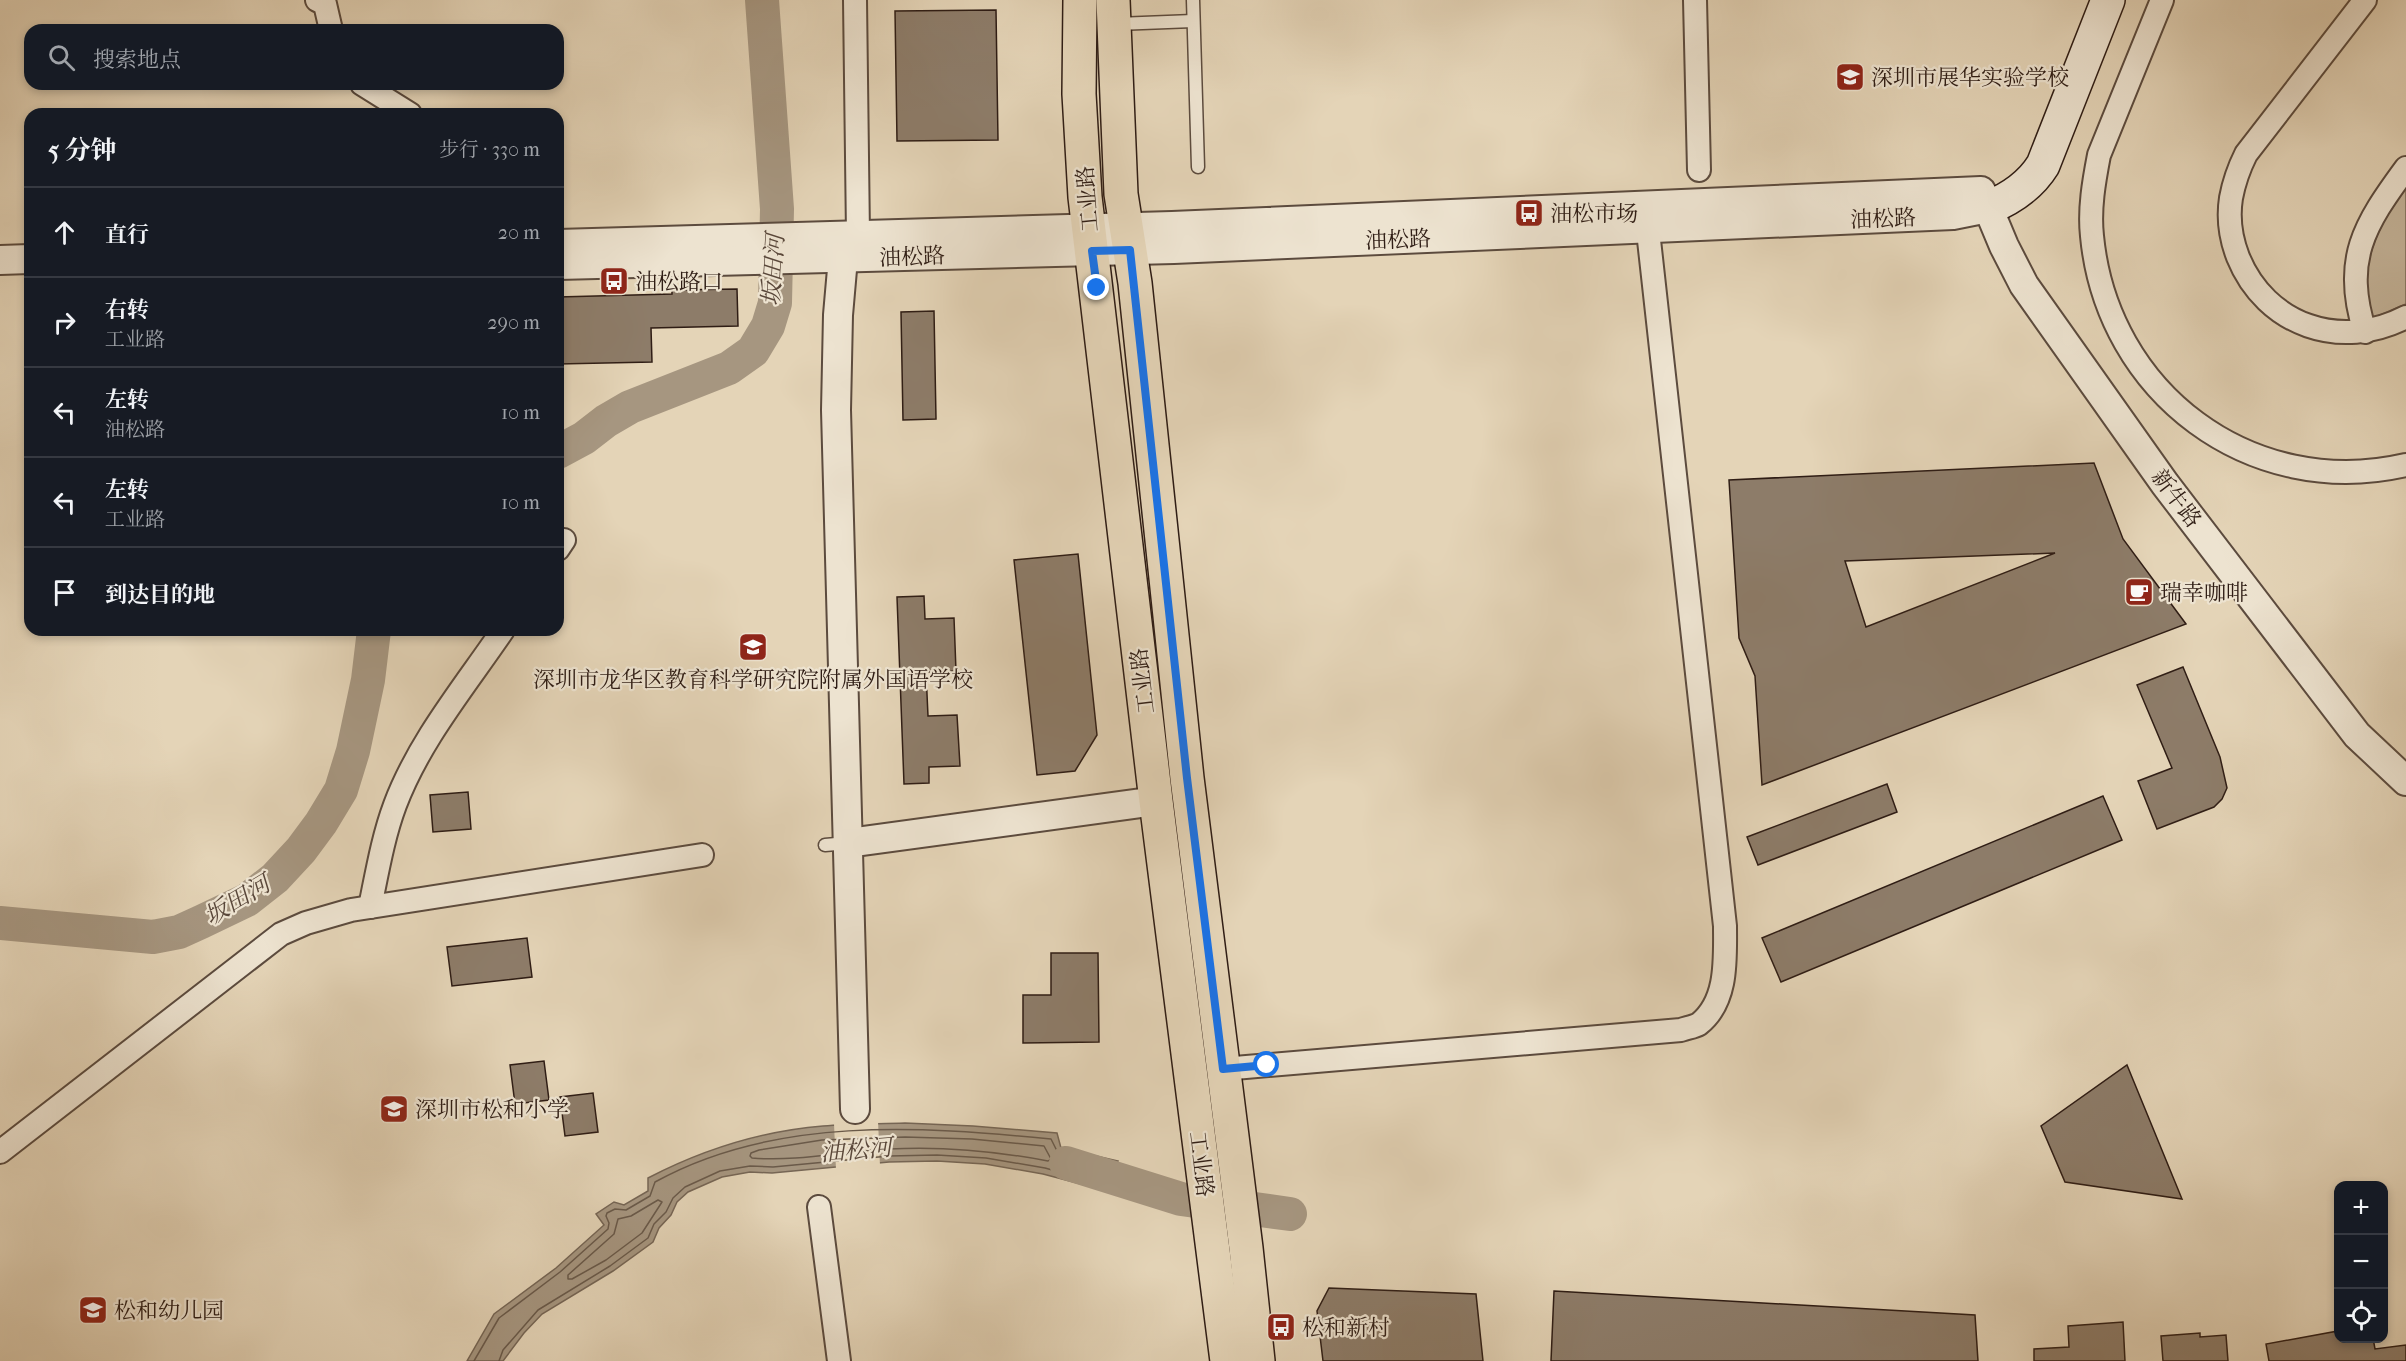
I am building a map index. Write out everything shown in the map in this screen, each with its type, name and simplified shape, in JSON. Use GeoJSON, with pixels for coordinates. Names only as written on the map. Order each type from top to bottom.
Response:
{"type":"FeatureCollection","features":[{"type":"Feature","properties":{"kind":"main road","name":"工业路"},"geometry":{"type":"LineString","coordinates":[[1080,0],[1079,94],[1091,240],[1156,801],[1227,1361]]}},
{"type":"Feature","properties":{"kind":"main road","name":"油松路"},"geometry":{"type":"LineString","coordinates":[[1984,200],[2021,163],[2086,0]]}},
{"type":"Feature","properties":{"kind":"main road","name":"油松路"},"geometry":{"type":"LineString","coordinates":[[1984,200],[2012,196],[2036,176],[2043,165],[2108,0]]}},
{"type":"Feature","properties":{"kind":"main road","name":"工业路"},"geometry":{"type":"LineString","coordinates":[[1113,12],[1121,194],[1128,239],[1187,778],[1258,1361]]}},
{"type":"Feature","properties":{"kind":"street"},"geometry":{"type":"LineString","coordinates":[[317,0],[325,4],[330,24]]}},
{"type":"Feature","properties":{"kind":"street"},"geometry":{"type":"LineString","coordinates":[[855,0],[838,247],[836,410],[836,844],[855,1109]]}},
{"type":"Feature","properties":{"kind":"street"},"geometry":{"type":"LineString","coordinates":[[1695,0],[1699,170]]}},
{"type":"Feature","properties":{"kind":"street"},"geometry":{"type":"LineString","coordinates":[[2162,0],[2099,155],[2094,181],[2092,234],[2095,261],[2110,312],[2121,336],[2145,374],[2169,400],[2211,433],[2234,446],[2259,457],[2310,470],[2364,472],[2406,465]]}},
{"type":"Feature","properties":{"kind":"street"},"geometry":{"type":"LineString","coordinates":[[2365,0],[2246,154],[2232,192],[2230,224],[2243,270],[2257,290],[2274,307],[2295,321],[2317,329],[2341,333],[2366,332],[2389,326],[2406,317]]}},
{"type":"Feature","properties":{"kind":"street"},"geometry":{"type":"LineString","coordinates":[[372,90],[400,108]]}},
{"type":"Feature","properties":{"kind":"street"},"geometry":{"type":"LineString","coordinates":[[2366,332],[2358,305],[2355,277],[2361,240],[2378,206],[2406,168]]}},
{"type":"Feature","properties":{"kind":"street","name":"油松路"},"geometry":{"type":"LineString","coordinates":[[564,264],[735,250],[1128,239],[1646,217],[1953,215],[1984,200]]}},
{"type":"Feature","properties":{"kind":"street","name":"新牛路"},"geometry":{"type":"LineString","coordinates":[[1984,200],[2024,285],[2165,484],[2357,735],[2406,781]]}},
{"type":"Feature","properties":{"kind":"street"},"geometry":{"type":"LineString","coordinates":[[1223,1069],[1681,1030],[1698,1025],[1721,990],[1725,963],[1725,926],[1646,217]]}},
{"type":"Feature","properties":{"kind":"street","name":"油松路"},"geometry":{"type":"LineString","coordinates":[[564,244],[735,250]]}},
{"type":"Feature","properties":{"kind":"street"},"geometry":{"type":"LineString","coordinates":[[0,260],[24,259]]}},
{"type":"Feature","properties":{"kind":"street"},"geometry":{"type":"LineString","coordinates":[[0,280],[24,279]]}},
{"type":"Feature","properties":{"kind":"street"},"geometry":{"type":"LineString","coordinates":[[370,907],[388,826],[404,783],[436,728],[499,636]]}},
{"type":"Feature","properties":{"kind":"street"},"geometry":{"type":"LineString","coordinates":[[836,844],[1156,801]]}},
{"type":"Feature","properties":{"kind":"street"},"geometry":{"type":"LineString","coordinates":[[0,1152],[281,934],[329,915],[370,907],[702,855]]}},
{"type":"Feature","properties":{"kind":"street"},"geometry":{"type":"LineString","coordinates":[[819,1207],[839,1361]]}},
{"type":"Feature","properties":{"kind":"lane"},"geometry":{"type":"LineString","coordinates":[[1193,0],[1198,166]]}},
{"type":"Feature","properties":{"kind":"lane"},"geometry":{"type":"LineString","coordinates":[[1113,12],[1193,21]]}},
{"type":"Feature","properties":{"kind":"shaded area"},"geometry":{"type":"Polygon","coordinates":[[[2406,187],[2406,304],[2373,318],[2368,300],[2367,282],[2372,249],[2386,217],[2406,187]]]}},
{"type":"Feature","properties":{"kind":"water"},"geometry":{"type":"Polygon","coordinates":[[[905,1123],[1057,1133],[1061,1148],[1118,1161],[1104,1190],[1043,1174],[985,1164],[937,1161],[889,1162],[772,1173],[750,1172],[722,1177],[688,1192],[677,1202],[671,1215],[659,1228],[653,1242],[613,1271],[542,1314],[503,1361],[467,1361],[494,1314],[556,1268],[604,1225],[596,1214],[614,1202],[624,1205],[648,1191],[648,1178],[733,1143],[778,1132],[823,1126],[905,1123]]]}},
{"type":"Feature","properties":{"kind":"pier"},"geometry":{"type":"Polygon","coordinates":[[[878,1121],[880,1166],[836,1170],[834,1123],[878,1121]]]}},
{"type":"Feature","properties":{"kind":"building"},"geometry":{"type":"Polygon","coordinates":[[[996,10],[998,140],[897,141],[895,11],[996,10]]]}},
{"type":"Feature","properties":{"kind":"building"},"geometry":{"type":"Polygon","coordinates":[[[737,289],[738,326],[651,328],[652,362],[564,364],[564,297],[672,294],[672,290],[737,289]]]}},
{"type":"Feature","properties":{"kind":"building"},"geometry":{"type":"Polygon","coordinates":[[[934,311],[936,419],[903,420],[901,312],[934,311]]]}},
{"type":"Feature","properties":{"kind":"building"},"geometry":{"type":"Polygon","coordinates":[[[2094,463],[2123,539],[2186,624],[1762,785],[1755,676],[1739,638],[1729,480],[2094,463]],[[2055,553],[1845,561],[1866,627],[2055,553]]]}},
{"type":"Feature","properties":{"kind":"building"},"geometry":{"type":"Polygon","coordinates":[[[1078,554],[1097,735],[1075,771],[1037,775],[1014,560],[1078,554]]]}},
{"type":"Feature","properties":{"kind":"building"},"geometry":{"type":"Polygon","coordinates":[[[924,596],[925,619],[954,618],[956,671],[926,672],[928,716],[957,715],[960,766],[929,767],[929,783],[904,784],[897,597],[924,596]]]}},
{"type":"Feature","properties":{"kind":"building"},"geometry":{"type":"Polygon","coordinates":[[[2183,667],[2220,757],[2227,788],[2222,799],[2214,807],[2157,829],[2138,781],[2172,768],[2137,685],[2183,667]]]}},
{"type":"Feature","properties":{"kind":"building"},"geometry":{"type":"Polygon","coordinates":[[[1887,784],[1897,812],[1758,865],[1747,837],[1887,784]]]}},
{"type":"Feature","properties":{"kind":"building"},"geometry":{"type":"Polygon","coordinates":[[[468,792],[471,829],[433,832],[430,795],[468,792]]]}},
{"type":"Feature","properties":{"kind":"building"},"geometry":{"type":"Polygon","coordinates":[[[2103,796],[2122,840],[1781,982],[1762,938],[2103,796]]]}},
{"type":"Feature","properties":{"kind":"building"},"geometry":{"type":"Polygon","coordinates":[[[527,938],[532,977],[452,986],[447,947],[527,938]]]}},
{"type":"Feature","properties":{"kind":"building"},"geometry":{"type":"Polygon","coordinates":[[[1051,953],[1098,953],[1099,1042],[1023,1043],[1023,995],[1051,995],[1051,953]]]}},
{"type":"Feature","properties":{"kind":"building"},"geometry":{"type":"Polygon","coordinates":[[[544,1061],[549,1100],[515,1104],[510,1065],[544,1061]]]}},
{"type":"Feature","properties":{"kind":"building"},"geometry":{"type":"Polygon","coordinates":[[[2127,1065],[2182,1199],[2065,1182],[2041,1126],[2127,1065]]]}},
{"type":"Feature","properties":{"kind":"building"},"geometry":{"type":"Polygon","coordinates":[[[593,1093],[598,1132],[565,1136],[560,1097],[593,1093]]]}},
{"type":"Feature","properties":{"kind":"building"},"geometry":{"type":"Polygon","coordinates":[[[1329,1288],[1476,1294],[1483,1361],[1323,1361],[1317,1311],[1329,1288]]]}},
{"type":"Feature","properties":{"kind":"building"},"geometry":{"type":"Polygon","coordinates":[[[1554,1291],[1975,1315],[1978,1361],[1551,1361],[1554,1291]]]}},
{"type":"Feature","properties":{"kind":"building"},"geometry":{"type":"Polygon","coordinates":[[[2123,1322],[2125,1361],[2034,1361],[2034,1349],[2069,1347],[2068,1326],[2123,1322]]]}},
{"type":"Feature","properties":{"kind":"building"},"geometry":{"type":"Polygon","coordinates":[[[2334,1332],[2334,1343],[2374,1343],[2375,1349],[2406,1345],[2406,1361],[2269,1361],[2266,1344],[2334,1332]]]}},
{"type":"Feature","properties":{"kind":"building"},"geometry":{"type":"Polygon","coordinates":[[[2200,1333],[2200,1337],[2226,1335],[2228,1361],[2163,1361],[2161,1336],[2200,1333]]]}},
{"type":"Feature","properties":{"kind":"waterway","name":"坂田河"},"geometry":{"type":"LineString","coordinates":[[564,449],[630,407],[729,368],[753,351],[768,326],[775,303],[777,209],[762,0]]}},
{"type":"Feature","properties":{"kind":"waterway","name":"坂田河"},"geometry":{"type":"LineString","coordinates":[[0,923],[153,937],[179,932],[247,900],[275,878],[301,850],[341,790],[353,751],[368,680],[373,636]]}},
{"type":"Feature","properties":{"kind":"waterway","name":"油松河"},"geometry":{"type":"LineString","coordinates":[[1066,1163],[1181,1199],[1290,1214]]}},
{"type":"Feature","properties":{"kind":"place","name":"深圳市展华实验学校"},"geometry":{"type":"Point","coordinates":[1850,77]}},
{"type":"Feature","properties":{"kind":"place","name":"油松市场"},"geometry":{"type":"Point","coordinates":[1529,213]}},
{"type":"Feature","properties":{"kind":"place","name":"油松路口"},"geometry":{"type":"Point","coordinates":[614,281]}},
{"type":"Feature","properties":{"kind":"place","name":"瑞幸咖啡"},"geometry":{"type":"Point","coordinates":[2139,592]}},
{"type":"Feature","properties":{"kind":"place","name":"深圳市龙华区教育科学研究院附属外国语学校"},"geometry":{"type":"Point","coordinates":[753,647]}},
{"type":"Feature","properties":{"kind":"place","name":"深圳市松和小学"},"geometry":{"type":"Point","coordinates":[394,1109]}},
{"type":"Feature","properties":{"kind":"place","name":"松和幼儿园"},"geometry":{"type":"Point","coordinates":[93,1310]}},
{"type":"Feature","properties":{"kind":"place","name":"松和新村"},"geometry":{"type":"Point","coordinates":[1281,1327]}},
{"type":"Feature","properties":{"kind":"route"},"geometry":{"type":"LineString","coordinates":[[1097,288],[1092,251],[1130,250],[1187,778],[1223,1069],[1267,1065]]}}]}
